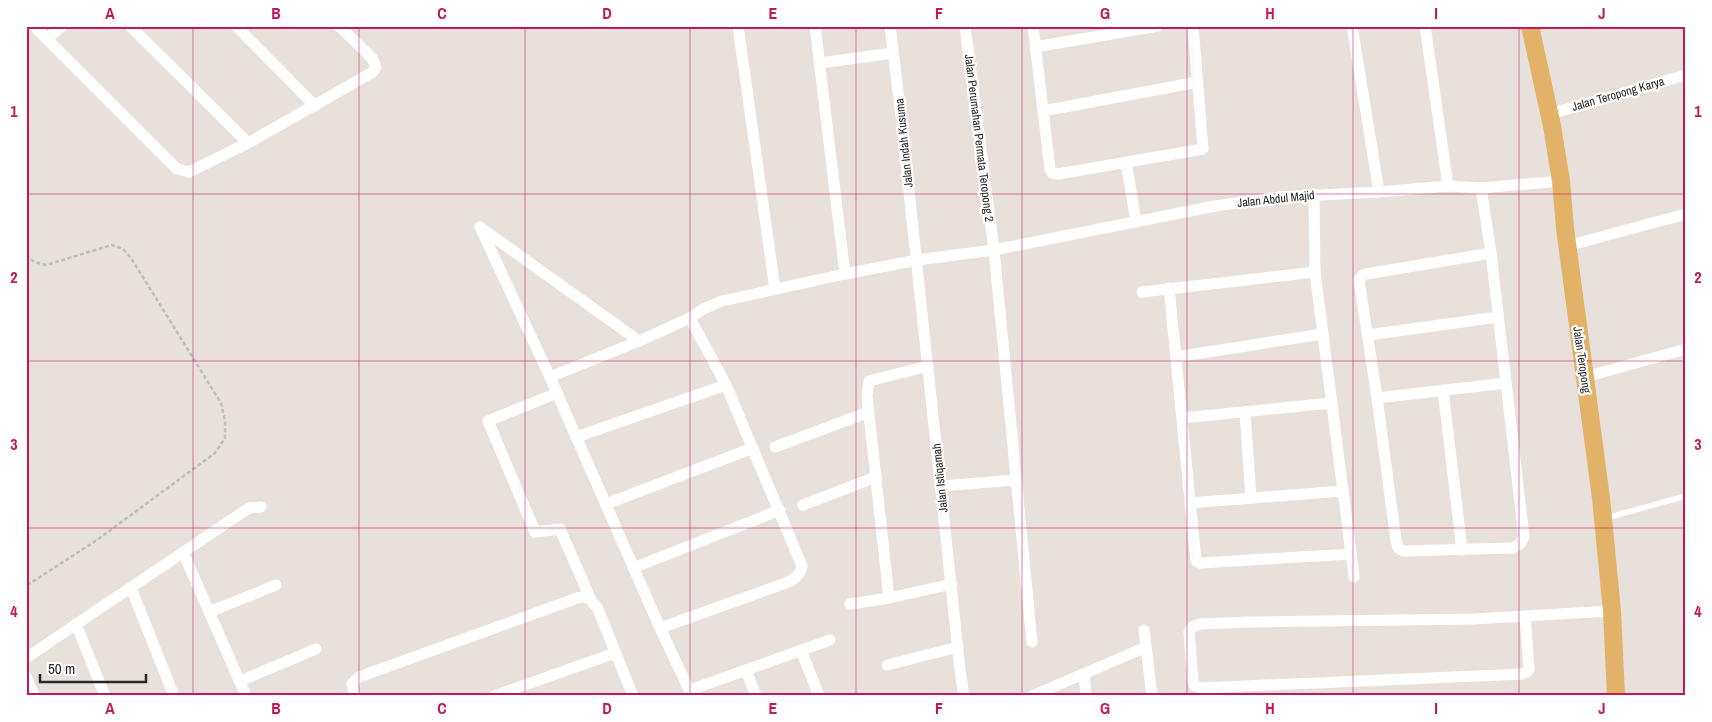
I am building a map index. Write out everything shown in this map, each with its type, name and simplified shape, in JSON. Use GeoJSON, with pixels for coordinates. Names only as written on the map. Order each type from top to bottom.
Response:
{"type":"FeatureCollection","features":[{"type":"Feature","properties":{"kind":"main road","name":"Jalan Teropong"},"geometry":{"type":"LineString","coordinates":[[1530,26],[1550,114],[1561,181],[1567,246],[1603,519],[1612,611],[1616,696]]}},
{"type":"Feature","properties":{"kind":"street"},"geometry":{"type":"LineString","coordinates":[[34,26],[177,169],[189,172],[248,143],[373,72],[376,67],[372,58],[340,26]]}},
{"type":"Feature","properties":{"kind":"street"},"geometry":{"type":"LineString","coordinates":[[47,39],[62,26]]}},
{"type":"Feature","properties":{"kind":"street"},"geometry":{"type":"LineString","coordinates":[[130,26],[248,143]]}},
{"type":"Feature","properties":{"kind":"street"},"geometry":{"type":"LineString","coordinates":[[236,26],[315,106]]}},
{"type":"Feature","properties":{"kind":"street"},"geometry":{"type":"LineString","coordinates":[[738,26],[775,289]]}},
{"type":"Feature","properties":{"kind":"street"},"geometry":{"type":"LineString","coordinates":[[815,26],[845,274]]}},
{"type":"Feature","properties":{"kind":"street","name":"Jalan Indah Kusuma"},"geometry":{"type":"LineString","coordinates":[[890,26],[917,260]]}},
{"type":"Feature","properties":{"kind":"street","name":"Jalan Perumahan Permata Teropong 2"},"geometry":{"type":"LineString","coordinates":[[965,26],[994,250],[1032,642]]}},
{"type":"Feature","properties":{"kind":"street"},"geometry":{"type":"LineString","coordinates":[[1033,26],[1049,165],[1052,173],[1058,174],[1203,149],[1193,26]]}},
{"type":"Feature","properties":{"kind":"street"},"geometry":{"type":"LineString","coordinates":[[1352,26],[1379,192]]}},
{"type":"Feature","properties":{"kind":"street"},"geometry":{"type":"LineString","coordinates":[[1425,26],[1448,186]]}},
{"type":"Feature","properties":{"kind":"street"},"geometry":{"type":"LineString","coordinates":[[1035,47],[1150,27]]}},
{"type":"Feature","properties":{"kind":"street"},"geometry":{"type":"LineString","coordinates":[[820,64],[893,53]]}},
{"type":"Feature","properties":{"kind":"street","name":"Jalan Teropong Karya"},"geometry":{"type":"LineString","coordinates":[[1550,114],[1686,75]]}},
{"type":"Feature","properties":{"kind":"street"},"geometry":{"type":"LineString","coordinates":[[1043,111],[1198,82]]}},
{"type":"Feature","properties":{"kind":"street"},"geometry":{"type":"LineString","coordinates":[[1126,162],[1136,222]]}},
{"type":"Feature","properties":{"kind":"street","name":"Jalan Abdul Majid"},"geometry":{"type":"LineString","coordinates":[[550,377],[639,341],[690,318],[703,309],[722,302],[775,289],[917,260],[994,250],[1215,206],[1280,197],[1448,186],[1481,188],[1561,181]]}},
{"type":"Feature","properties":{"kind":"street"},"geometry":{"type":"LineString","coordinates":[[1481,188],[1490,253],[1498,317],[1524,537],[1520,544],[1512,548],[1403,552],[1398,548],[1360,280],[1363,275],[1490,253]]}},
{"type":"Feature","properties":{"kind":"street"},"geometry":{"type":"LineString","coordinates":[[1314,195],[1315,272],[1354,577]]}},
{"type":"Feature","properties":{"kind":"street"},"geometry":{"type":"LineString","coordinates":[[1567,246],[1686,214]]}},
{"type":"Feature","properties":{"kind":"street"},"geometry":{"type":"LineString","coordinates":[[639,341],[480,227],[550,377],[633,568],[691,693],[746,670],[830,640]]}},
{"type":"Feature","properties":{"kind":"street","name":"Jalan Istiqamah"},"geometry":{"type":"LineString","coordinates":[[917,260],[964,696]]}},
{"type":"Feature","properties":{"kind":"street"},"geometry":{"type":"LineString","coordinates":[[1142,292],[1315,272]]}},
{"type":"Feature","properties":{"kind":"street"},"geometry":{"type":"LineString","coordinates":[[1169,288],[1183,418],[1194,557],[1196,561],[1351,554]]}},
{"type":"Feature","properties":{"kind":"street"},"geometry":{"type":"LineString","coordinates":[[1368,335],[1498,317]]}},
{"type":"Feature","properties":{"kind":"street"},"geometry":{"type":"LineString","coordinates":[[660,628],[795,579],[801,572],[802,566],[726,385],[690,318]]}},
{"type":"Feature","properties":{"kind":"street"},"geometry":{"type":"LineString","coordinates":[[1176,357],[1322,334]]}},
{"type":"Feature","properties":{"kind":"street"},"geometry":{"type":"LineString","coordinates":[[1585,378],[1686,350]]}},
{"type":"Feature","properties":{"kind":"street"},"geometry":{"type":"LineString","coordinates":[[889,598],[867,388],[869,381],[928,366]]}},
{"type":"Feature","properties":{"kind":"street"},"geometry":{"type":"LineString","coordinates":[[1378,398],[1506,383]]}},
{"type":"Feature","properties":{"kind":"street"},"geometry":{"type":"LineString","coordinates":[[576,437],[726,385]]}},
{"type":"Feature","properties":{"kind":"street"},"geometry":{"type":"LineString","coordinates":[[1443,390],[1462,550]]}},
{"type":"Feature","properties":{"kind":"street"},"geometry":{"type":"LineString","coordinates":[[557,393],[488,421],[535,532],[560,529],[591,600],[598,609],[633,696]]}},
{"type":"Feature","properties":{"kind":"street"},"geometry":{"type":"LineString","coordinates":[[1183,418],[1331,403]]}},
{"type":"Feature","properties":{"kind":"street"},"geometry":{"type":"LineString","coordinates":[[776,447],[869,412]]}},
{"type":"Feature","properties":{"kind":"street"},"geometry":{"type":"LineString","coordinates":[[1246,412],[1251,498]]}},
{"type":"Feature","properties":{"kind":"street"},"geometry":{"type":"LineString","coordinates":[[606,504],[753,448]]}},
{"type":"Feature","properties":{"kind":"street"},"geometry":{"type":"LineString","coordinates":[[803,505],[876,477]]}},
{"type":"Feature","properties":{"kind":"street"},"geometry":{"type":"LineString","coordinates":[[941,486],[1015,480]]}},
{"type":"Feature","properties":{"kind":"street"},"geometry":{"type":"LineString","coordinates":[[1190,503],[1343,491]]}},
{"type":"Feature","properties":{"kind":"street"},"geometry":{"type":"LineString","coordinates":[[26,658],[249,508],[261,507]]}},
{"type":"Feature","properties":{"kind":"street"},"geometry":{"type":"LineString","coordinates":[[633,568],[780,510]]}},
{"type":"Feature","properties":{"kind":"street"},"geometry":{"type":"LineString","coordinates":[[183,552],[246,696]]}},
{"type":"Feature","properties":{"kind":"street"},"geometry":{"type":"LineString","coordinates":[[850,604],[889,598],[952,584]]}},
{"type":"Feature","properties":{"kind":"street"},"geometry":{"type":"LineString","coordinates":[[210,612],[276,585]]}},
{"type":"Feature","properties":{"kind":"street"},"geometry":{"type":"LineString","coordinates":[[131,588],[174,696]]}},
{"type":"Feature","properties":{"kind":"street"},"geometry":{"type":"LineString","coordinates":[[355,696],[352,684],[359,677],[580,597],[591,600]]}},
{"type":"Feature","properties":{"kind":"street"},"geometry":{"type":"LineString","coordinates":[[1526,616],[1529,669],[1522,674],[1200,688],[1195,686],[1193,682],[1189,632],[1192,627],[1200,624],[1473,619],[1612,611]]}},
{"type":"Feature","properties":{"kind":"street"},"geometry":{"type":"LineString","coordinates":[[76,624],[105,696]]}},
{"type":"Feature","properties":{"kind":"street"},"geometry":{"type":"LineString","coordinates":[[1144,630],[1152,696]]}},
{"type":"Feature","properties":{"kind":"street"},"geometry":{"type":"LineString","coordinates":[[887,665],[958,647]]}},
{"type":"Feature","properties":{"kind":"street"},"geometry":{"type":"LineString","coordinates":[[1032,696],[1146,647]]}},
{"type":"Feature","properties":{"kind":"street"},"geometry":{"type":"LineString","coordinates":[[240,681],[316,649]]}},
{"type":"Feature","properties":{"kind":"street"},"geometry":{"type":"LineString","coordinates":[[801,650],[819,696]]}},
{"type":"Feature","properties":{"kind":"street"},"geometry":{"type":"LineString","coordinates":[[494,696],[615,653]]}},
{"type":"Feature","properties":{"kind":"street"},"geometry":{"type":"LineString","coordinates":[[746,670],[756,696]]}},
{"type":"Feature","properties":{"kind":"street"},"geometry":{"type":"LineString","coordinates":[[1084,675],[1086,696]]}},
{"type":"Feature","properties":{"kind":"street"},"geometry":{"type":"LineString","coordinates":[[26,676],[34,696]]}},
{"type":"Feature","properties":{"kind":"lane"},"geometry":{"type":"LineString","coordinates":[[1603,519],[1686,496]]}},
{"type":"Feature","properties":{"kind":"path"},"geometry":{"type":"LineString","coordinates":[[26,255],[34,262],[46,265],[112,245],[123,249],[132,258],[221,403],[225,421],[225,438],[215,453],[97,540],[26,586]]}}]}
